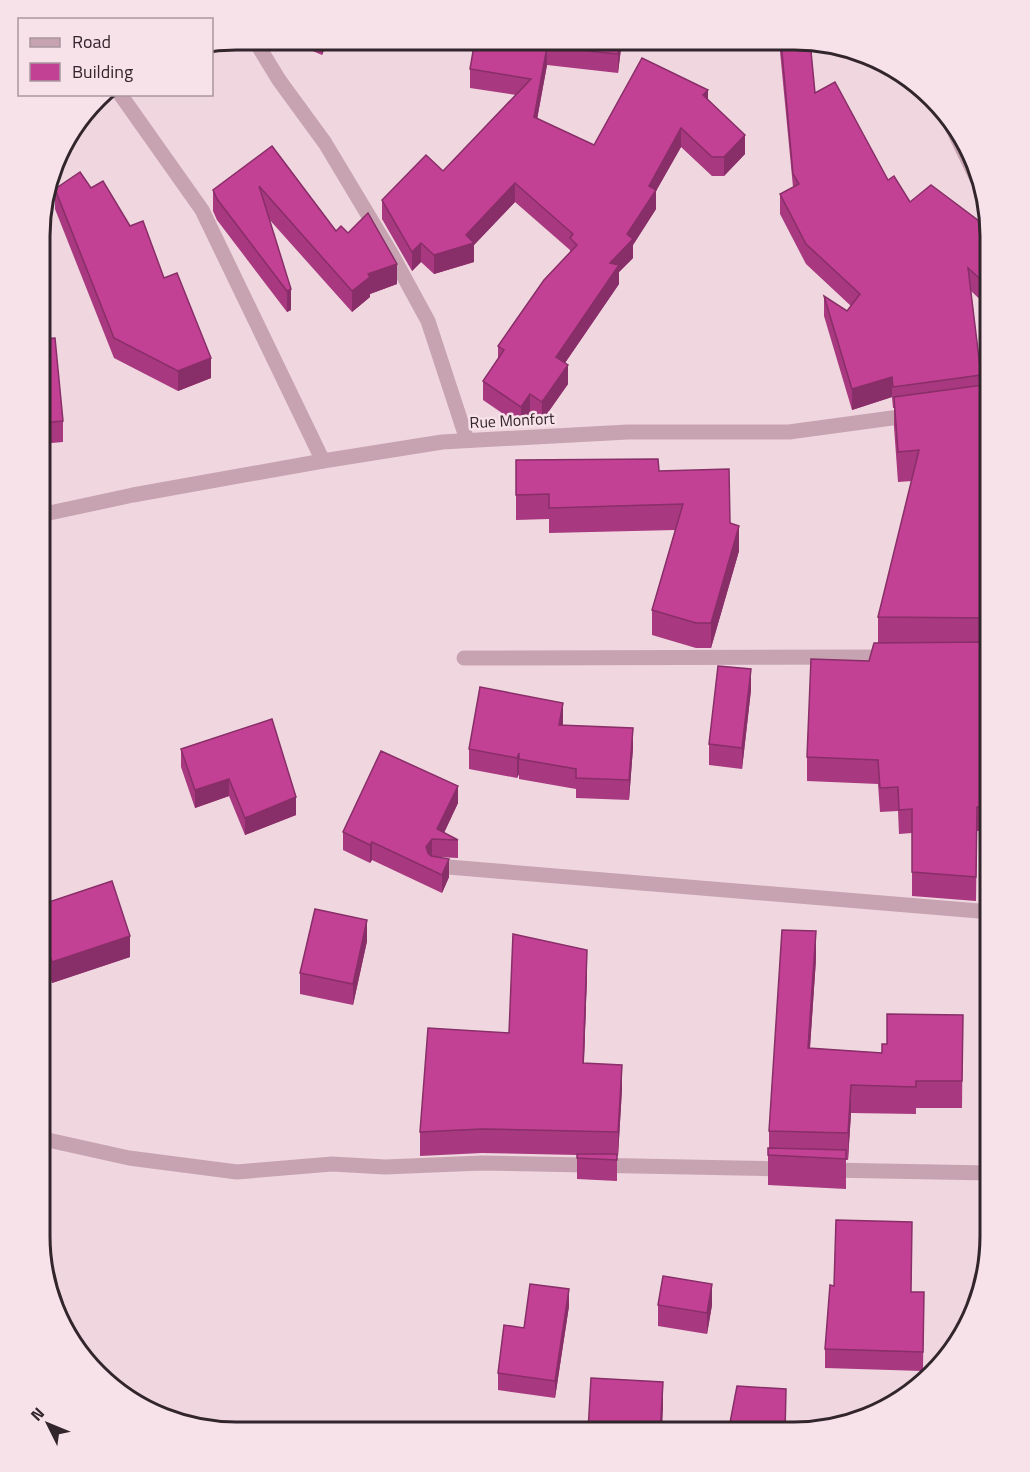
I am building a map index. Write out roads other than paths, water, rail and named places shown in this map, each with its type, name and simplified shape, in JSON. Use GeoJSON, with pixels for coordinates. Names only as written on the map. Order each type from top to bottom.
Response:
{"type":"FeatureCollection","features":[{"type":"Feature","properties":{"kind":"street"},"geometry":{"type":"LineString","coordinates":[[261,50],[279,80],[326,143],[423,311],[467,440]]}},
{"type":"Feature","properties":{"kind":"street"},"geometry":{"type":"LineString","coordinates":[[121,96],[202,210],[323,461]]}},
{"type":"Feature","properties":{"kind":"street","name":"Rue Monfort"},"geometry":{"type":"LineString","coordinates":[[49,513],[133,495],[442,442],[628,432],[789,432],[924,413]]}},
{"type":"Feature","properties":{"kind":"street"},"geometry":{"type":"LineString","coordinates":[[464,658],[907,657]]}},
{"type":"Feature","properties":{"kind":"street"},"geometry":{"type":"LineString","coordinates":[[436,867],[980,911]]}},
{"type":"Feature","properties":{"kind":"street"},"geometry":{"type":"LineString","coordinates":[[49,1140],[129,1158],[237,1172],[332,1164],[385,1167],[482,1163],[980,1172]]}}]}
